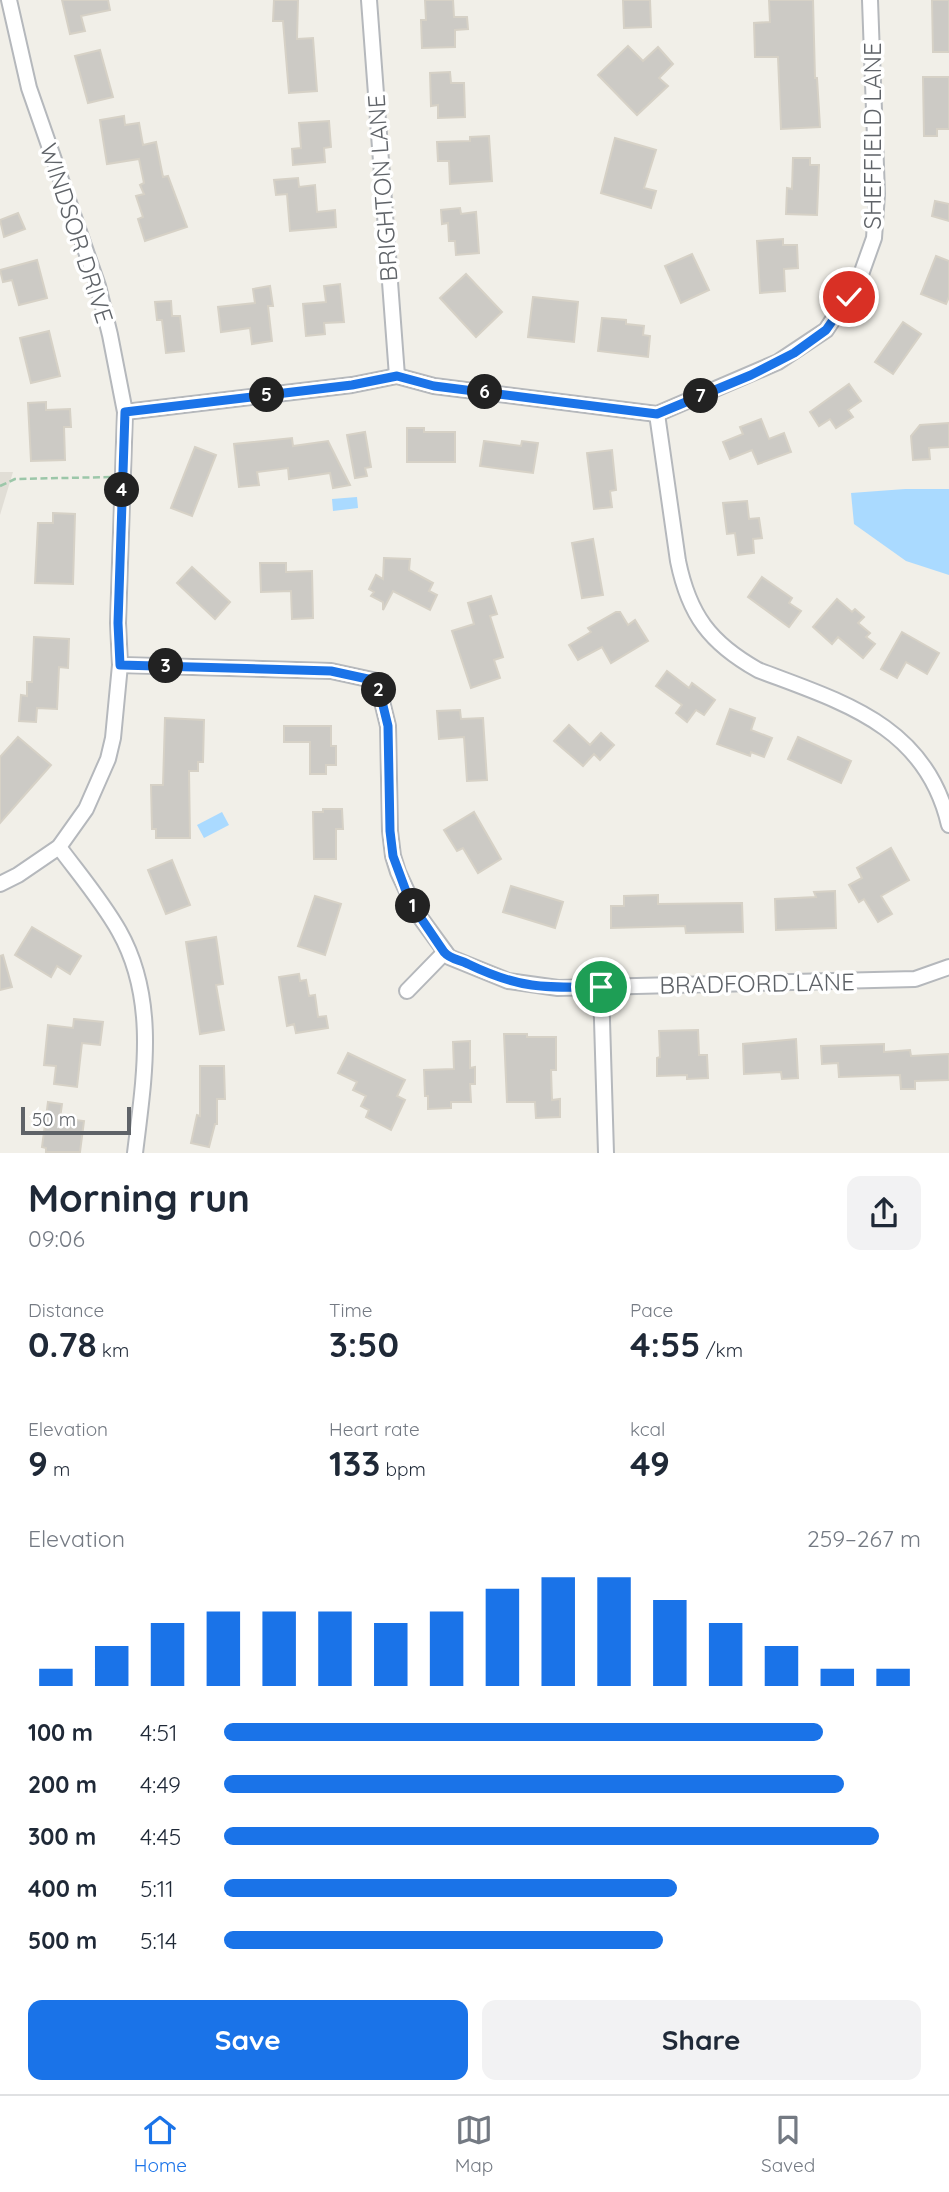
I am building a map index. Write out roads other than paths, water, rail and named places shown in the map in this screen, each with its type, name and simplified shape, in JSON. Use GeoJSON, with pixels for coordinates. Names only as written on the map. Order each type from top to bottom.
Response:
{"type":"FeatureCollection","features":[{"type":"Feature","properties":{"kind":"street","name":"WINDSOR DRIVE"},"geometry":{"type":"LineString","coordinates":[[0,884],[59,847],[86,809],[108,759],[113,738],[120,665],[118,623],[125,412],[98,286],[29,88],[9,0]]}},
{"type":"Feature","properties":{"kind":"street","name":"BRIGHTON LANE"},"geometry":{"type":"LineString","coordinates":[[369,0],[397,376]]}},
{"type":"Feature","properties":{"kind":"street","name":"SHEFFIELD LANE"},"geometry":{"type":"LineString","coordinates":[[125,412],[352,385],[397,376],[434,386],[657,414],[751,375],[794,353],[826,330],[859,281],[868,260],[877,217],[870,0]]}},
{"type":"Feature","properties":{"kind":"street"},"geometry":{"type":"LineString","coordinates":[[657,414],[678,561],[683,584],[698,617],[718,644],[743,662],[852,707],[874,719],[902,740],[933,783],[949,825]]}},
{"type":"Feature","properties":{"kind":"street"},"geometry":{"type":"LineString","coordinates":[[120,665],[331,671],[377,681],[388,726],[393,856],[410,902],[444,952],[407,991]]}},
{"type":"Feature","properties":{"kind":"street"},"geometry":{"type":"LineString","coordinates":[[59,847],[120,933],[134,963],[142,990],[147,1048],[135,1153]]}},
{"type":"Feature","properties":{"kind":"street","name":"BRADFORD LANE"},"geometry":{"type":"LineString","coordinates":[[444,952],[449,957],[508,981],[558,988],[915,979],[949,967]]}},
{"type":"Feature","properties":{"kind":"street"},"geometry":{"type":"LineString","coordinates":[[601,987],[606,1153]]}},
{"type":"Feature","properties":{"kind":"water"},"geometry":{"type":"Polygon","coordinates":[[[949,489],[949,575],[906,561],[854,524],[851,493],[949,489]]]}},
{"type":"Feature","properties":{"kind":"water"},"geometry":{"type":"Polygon","coordinates":[[[357,497],[358,508],[333,511],[332,499],[357,497]]]}},
{"type":"Feature","properties":{"kind":"water"},"geometry":{"type":"Polygon","coordinates":[[[222,812],[229,825],[204,838],[197,825],[222,812]]]}}]}
